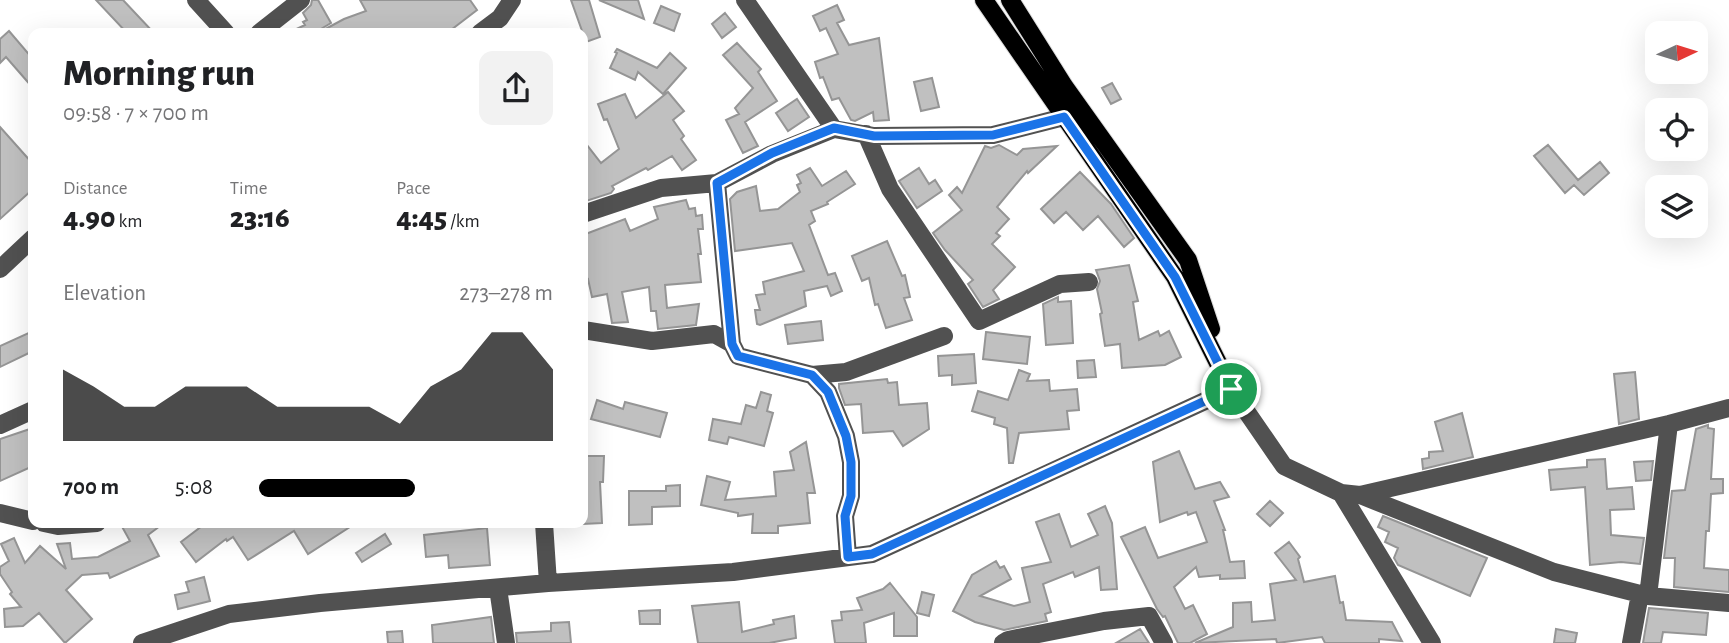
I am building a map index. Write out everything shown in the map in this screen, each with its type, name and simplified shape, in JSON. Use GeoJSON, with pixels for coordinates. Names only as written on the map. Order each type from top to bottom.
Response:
{"type":"FeatureCollection","features":[{"type":"Feature","properties":{"kind":"main road"},"geometry":{"type":"LineString","coordinates":[[984,0],[1175,277],[1231,389]]}},
{"type":"Feature","properties":{"kind":"main road"},"geometry":{"type":"LineString","coordinates":[[1010,0],[1064,86],[1188,260],[1231,389]]}},
{"type":"Feature","properties":{"kind":"street"},"geometry":{"type":"LineString","coordinates":[[196,0],[221,28]]}},
{"type":"Feature","properties":{"kind":"street"},"geometry":{"type":"LineString","coordinates":[[265,28],[301,0]]}},
{"type":"Feature","properties":{"kind":"street"},"geometry":{"type":"LineString","coordinates":[[484,28],[498,9],[512,0]]}},
{"type":"Feature","properties":{"kind":"street"},"geometry":{"type":"LineString","coordinates":[[745,0],[834,128]]}},
{"type":"Feature","properties":{"kind":"street"},"geometry":{"type":"LineString","coordinates":[[588,212],[661,188],[717,183],[772,153],[834,128],[866,134],[993,135],[1064,117]]}},
{"type":"Feature","properties":{"kind":"street"},"geometry":{"type":"LineString","coordinates":[[866,134],[890,189],[979,321],[1026,297],[1060,284],[1089,282]]}},
{"type":"Feature","properties":{"kind":"street"},"geometry":{"type":"LineString","coordinates":[[717,183],[732,344],[738,356],[812,375],[846,372],[944,336]]}},
{"type":"Feature","properties":{"kind":"street"},"geometry":{"type":"LineString","coordinates":[[0,269],[28,243]]}},
{"type":"Feature","properties":{"kind":"street"},"geometry":{"type":"LineString","coordinates":[[588,331],[652,341],[715,334],[732,344]]}},
{"type":"Feature","properties":{"kind":"street"},"geometry":{"type":"LineString","coordinates":[[812,375],[828,392],[846,436],[851,462],[851,496],[845,516],[848,557]]}},
{"type":"Feature","properties":{"kind":"street"},"geometry":{"type":"LineString","coordinates":[[142,643],[229,614],[320,603],[548,583],[733,572],[872,554],[1231,389],[1284,466],[1341,493],[1360,495],[1554,572],[1644,595],[1729,603]]}},
{"type":"Feature","properties":{"kind":"street"},"geometry":{"type":"LineString","coordinates":[[1360,495],[1729,408]]}},
{"type":"Feature","properties":{"kind":"street"},"geometry":{"type":"LineString","coordinates":[[0,425],[28,412]]}},
{"type":"Feature","properties":{"kind":"street"},"geometry":{"type":"LineString","coordinates":[[1631,643],[1644,595],[1669,424]]}},
{"type":"Feature","properties":{"kind":"street"},"geometry":{"type":"LineString","coordinates":[[1341,493],[1432,643]]}},
{"type":"Feature","properties":{"kind":"street"},"geometry":{"type":"LineString","coordinates":[[0,513],[28,520]]}},
{"type":"Feature","properties":{"kind":"street"},"geometry":{"type":"LineString","coordinates":[[544,528],[548,583]]}},
{"type":"Feature","properties":{"kind":"street"},"geometry":{"type":"LineString","coordinates":[[498,588],[506,643]]}},
{"type":"Feature","properties":{"kind":"street"},"geometry":{"type":"LineString","coordinates":[[1003,643],[1104,621],[1149,616],[1164,643]]}},
{"type":"Feature","properties":{"kind":"building"},"geometry":{"type":"Polygon","coordinates":[[[96,0],[123,0],[149,28],[122,28],[96,0]]]}},
{"type":"Feature","properties":{"kind":"building"},"geometry":{"type":"Polygon","coordinates":[[[312,0],[318,0],[331,23],[322,28],[299,28],[305,25],[303,22],[307,20],[303,13],[312,0]]]}},
{"type":"Feature","properties":{"kind":"building"},"geometry":{"type":"Polygon","coordinates":[[[360,0],[470,0],[477,10],[454,28],[327,28],[366,11],[360,0]]]}},
{"type":"Feature","properties":{"kind":"building"},"geometry":{"type":"Polygon","coordinates":[[[571,0],[589,0],[600,37],[588,41],[588,28],[581,28],[571,0]]]}},
{"type":"Feature","properties":{"kind":"building"},"geometry":{"type":"Polygon","coordinates":[[[599,0],[638,0],[644,19],[599,0]]]}},
{"type":"Feature","properties":{"kind":"building"},"geometry":{"type":"Polygon","coordinates":[[[837,5],[844,20],[837,23],[849,45],[879,38],[889,120],[874,121],[873,112],[855,121],[851,120],[839,98],[832,100],[823,77],[820,78],[815,62],[838,54],[826,28],[820,31],[813,16],[837,5]]]}},
{"type":"Feature","properties":{"kind":"building"},"geometry":{"type":"Polygon","coordinates":[[[661,6],[680,14],[674,31],[654,23],[661,6]]]}},
{"type":"Feature","properties":{"kind":"building"},"geometry":{"type":"Polygon","coordinates":[[[725,13],[736,27],[722,38],[712,24],[725,13]]]}},
{"type":"Feature","properties":{"kind":"building"},"geometry":{"type":"Polygon","coordinates":[[[9,31],[28,53],[28,82],[6,57],[0,63],[0,39],[9,31]]]}},
{"type":"Feature","properties":{"kind":"building"},"geometry":{"type":"Polygon","coordinates":[[[737,43],[761,69],[758,72],[777,101],[745,122],[758,146],[743,153],[726,120],[739,114],[735,108],[753,88],[723,55],[737,43]]]}},
{"type":"Feature","properties":{"kind":"building"},"geometry":{"type":"Polygon","coordinates":[[[617,49],[657,68],[670,53],[686,68],[663,94],[638,72],[635,80],[610,68],[617,49]]]}},
{"type":"Feature","properties":{"kind":"building"},"geometry":{"type":"Polygon","coordinates":[[[932,78],[939,107],[921,111],[914,82],[932,78]]]}},
{"type":"Feature","properties":{"kind":"building"},"geometry":{"type":"Polygon","coordinates":[[[1112,83],[1121,99],[1111,104],[1102,88],[1112,83]]]}},
{"type":"Feature","properties":{"kind":"building"},"geometry":{"type":"Polygon","coordinates":[[[668,92],[684,111],[673,120],[684,136],[681,139],[696,160],[682,170],[672,156],[612,186],[614,189],[611,193],[588,200],[588,146],[601,163],[619,149],[598,104],[625,94],[636,118],[668,92]]]}},
{"type":"Feature","properties":{"kind":"building"},"geometry":{"type":"Polygon","coordinates":[[[797,99],[809,117],[788,131],[776,113],[797,99]]]}},
{"type":"Feature","properties":{"kind":"building"},"geometry":{"type":"Polygon","coordinates":[[[0,127],[28,158],[28,194],[0,219],[0,127]]]}},
{"type":"Feature","properties":{"kind":"building"},"geometry":{"type":"Polygon","coordinates":[[[999,145],[1017,155],[1023,149],[1057,146],[1028,173],[1027,171],[997,207],[1009,219],[996,233],[1000,236],[992,244],[1015,267],[993,290],[999,299],[983,307],[968,284],[973,280],[933,233],[962,210],[949,195],[957,187],[962,193],[985,146],[991,148],[999,145]]]}},
{"type":"Feature","properties":{"kind":"building"},"geometry":{"type":"Polygon","coordinates":[[[1548,145],[1578,180],[1600,162],[1609,173],[1584,195],[1574,185],[1565,193],[1534,156],[1548,145]]]}},
{"type":"Feature","properties":{"kind":"building"},"geometry":{"type":"Polygon","coordinates":[[[810,168],[822,186],[846,171],[855,184],[827,202],[828,204],[811,211],[815,221],[809,225],[828,275],[835,273],[842,291],[831,296],[827,286],[804,291],[806,306],[760,325],[757,324],[755,310],[760,310],[756,295],[765,294],[763,282],[804,271],[792,243],[735,251],[730,199],[737,192],[756,186],[760,211],[778,209],[800,192],[797,185],[801,183],[797,175],[810,168]]]}},
{"type":"Feature","properties":{"kind":"building"},"geometry":{"type":"Polygon","coordinates":[[[919,168],[929,184],[935,180],[942,191],[917,208],[899,181],[919,168]]]}},
{"type":"Feature","properties":{"kind":"building"},"geometry":{"type":"Polygon","coordinates":[[[1080,172],[1111,204],[1134,238],[1124,247],[1098,216],[1083,230],[1066,212],[1054,223],[1041,209],[1080,172]]]}},
{"type":"Feature","properties":{"kind":"building"},"geometry":{"type":"Polygon","coordinates":[[[686,200],[689,209],[695,208],[696,216],[702,215],[703,229],[698,229],[701,282],[665,285],[667,308],[699,304],[696,325],[658,329],[656,311],[651,311],[649,287],[622,292],[628,322],[612,323],[607,294],[592,297],[588,279],[588,233],[625,219],[630,231],[658,219],[654,207],[686,200]]]}},
{"type":"Feature","properties":{"kind":"building"},"geometry":{"type":"Polygon","coordinates":[[[887,241],[902,276],[905,275],[910,297],[904,298],[912,320],[886,328],[878,304],[875,305],[869,278],[862,281],[852,256],[887,241]]]}},
{"type":"Feature","properties":{"kind":"building"},"geometry":{"type":"Polygon","coordinates":[[[1129,265],[1138,301],[1133,302],[1139,340],[1158,331],[1160,336],[1169,331],[1181,357],[1165,365],[1122,368],[1120,344],[1105,346],[1097,289],[1100,281],[1096,270],[1129,265]]]}},
{"type":"Feature","properties":{"kind":"building"},"geometry":{"type":"Polygon","coordinates":[[[1058,297],[1058,302],[1071,301],[1073,343],[1046,345],[1043,304],[1058,297]]]}},
{"type":"Feature","properties":{"kind":"building"},"geometry":{"type":"Polygon","coordinates":[[[821,321],[823,340],[788,344],[785,325],[821,321]]]}},
{"type":"Feature","properties":{"kind":"building"},"geometry":{"type":"Polygon","coordinates":[[[986,332],[1030,337],[1027,364],[983,359],[986,332]]]}},
{"type":"Feature","properties":{"kind":"building"},"geometry":{"type":"Polygon","coordinates":[[[28,333],[28,353],[0,367],[0,346],[28,333]]]}},
{"type":"Feature","properties":{"kind":"building"},"geometry":{"type":"Polygon","coordinates":[[[974,354],[976,383],[952,385],[952,375],[939,376],[938,356],[974,354]]]}},
{"type":"Feature","properties":{"kind":"building"},"geometry":{"type":"Polygon","coordinates":[[[1094,360],[1096,377],[1078,378],[1077,361],[1094,360]]]}},
{"type":"Feature","properties":{"kind":"building"},"geometry":{"type":"Polygon","coordinates":[[[1019,370],[1030,374],[1027,381],[1049,380],[1050,391],[1077,389],[1079,410],[1067,411],[1069,429],[1019,433],[1013,463],[1009,463],[1007,428],[994,424],[995,418],[972,411],[978,391],[1008,400],[1019,370]]]}},
{"type":"Feature","properties":{"kind":"building"},"geometry":{"type":"Polygon","coordinates":[[[1635,372],[1639,419],[1619,424],[1614,374],[1635,372]]]}},
{"type":"Feature","properties":{"kind":"building"},"geometry":{"type":"Polygon","coordinates":[[[887,379],[888,383],[897,382],[899,405],[927,403],[929,429],[903,446],[893,431],[863,433],[861,404],[845,405],[839,388],[839,384],[887,379]]]}},
{"type":"Feature","properties":{"kind":"building"},"geometry":{"type":"Polygon","coordinates":[[[761,392],[771,395],[767,411],[773,413],[764,446],[729,437],[727,444],[709,440],[713,419],[741,424],[746,405],[756,408],[761,392]]]}},
{"type":"Feature","properties":{"kind":"building"},"geometry":{"type":"Polygon","coordinates":[[[597,400],[623,409],[625,402],[667,413],[660,437],[591,419],[597,400]]]}},
{"type":"Feature","properties":{"kind":"building"},"geometry":{"type":"Polygon","coordinates":[[[1462,413],[1473,457],[1423,469],[1422,459],[1429,458],[1429,452],[1443,451],[1435,422],[1462,413]]]}},
{"type":"Feature","properties":{"kind":"building"},"geometry":{"type":"Polygon","coordinates":[[[1708,425],[1708,428],[1714,429],[1711,479],[1723,479],[1723,493],[1711,494],[1704,568],[1729,570],[1729,592],[1674,587],[1675,558],[1664,558],[1672,491],[1685,490],[1696,429],[1708,425]]]}},
{"type":"Feature","properties":{"kind":"building"},"geometry":{"type":"Polygon","coordinates":[[[28,430],[28,468],[0,481],[0,439],[28,430]]]}},
{"type":"Feature","properties":{"kind":"building"},"geometry":{"type":"Polygon","coordinates":[[[806,442],[815,493],[807,493],[810,523],[778,526],[778,533],[752,533],[753,514],[738,516],[738,513],[701,505],[707,476],[730,482],[725,500],[776,496],[774,472],[794,470],[790,452],[806,442]]]}},
{"type":"Feature","properties":{"kind":"building"},"geometry":{"type":"Polygon","coordinates":[[[1179,451],[1195,489],[1220,482],[1229,497],[1214,501],[1225,530],[1230,562],[1244,561],[1245,578],[1220,579],[1220,575],[1199,577],[1196,567],[1174,587],[1185,609],[1193,605],[1207,634],[1190,643],[1178,643],[1165,616],[1157,609],[1121,537],[1145,527],[1158,558],[1207,542],[1196,512],[1188,515],[1187,512],[1160,522],[1153,462],[1179,451]]]}},
{"type":"Feature","properties":{"kind":"building"},"geometry":{"type":"Polygon","coordinates":[[[588,456],[604,456],[603,482],[600,482],[602,523],[588,524],[588,456]]]}},
{"type":"Feature","properties":{"kind":"building"},"geometry":{"type":"Polygon","coordinates":[[[1605,459],[1607,489],[1632,487],[1634,509],[1610,510],[1611,535],[1644,538],[1640,564],[1621,562],[1590,565],[1585,487],[1551,490],[1549,470],[1587,467],[1587,460],[1605,459]]]}},
{"type":"Feature","properties":{"kind":"building"},"geometry":{"type":"Polygon","coordinates":[[[1653,461],[1651,480],[1636,481],[1634,462],[1653,461]]]}},
{"type":"Feature","properties":{"kind":"building"},"geometry":{"type":"Polygon","coordinates":[[[680,485],[680,506],[652,507],[652,524],[629,525],[629,491],[666,491],[666,486],[680,485]]]}},
{"type":"Feature","properties":{"kind":"building"},"geometry":{"type":"Polygon","coordinates":[[[1270,501],[1283,513],[1270,526],[1257,514],[1270,501]]]}},
{"type":"Feature","properties":{"kind":"building"},"geometry":{"type":"Polygon","coordinates":[[[1105,506],[1112,523],[1117,589],[1101,590],[1099,567],[1075,577],[1073,572],[1043,584],[1051,612],[1045,614],[1047,621],[1004,630],[975,622],[953,611],[972,575],[996,561],[1000,568],[1004,566],[1011,579],[980,596],[1014,606],[1030,602],[1022,568],[1051,562],[1036,522],[1059,514],[1071,547],[1098,535],[1088,514],[1105,506]]]}},
{"type":"Feature","properties":{"kind":"building"},"geometry":{"type":"Polygon","coordinates":[[[1383,516],[1487,558],[1470,596],[1398,565],[1394,558],[1398,548],[1385,542],[1389,532],[1378,527],[1383,516]]]}},
{"type":"Feature","properties":{"kind":"building"},"geometry":{"type":"Polygon","coordinates":[[[123,528],[157,528],[148,535],[159,556],[110,578],[108,573],[82,575],[66,590],[92,619],[65,643],[39,613],[23,626],[5,627],[4,609],[21,607],[10,594],[12,592],[0,574],[0,567],[9,561],[1,544],[14,538],[25,563],[40,546],[66,569],[57,544],[70,543],[72,559],[98,557],[130,541],[123,528]]]}},
{"type":"Feature","properties":{"kind":"building"},"geometry":{"type":"Polygon","coordinates":[[[199,528],[348,528],[308,554],[294,531],[248,560],[233,537],[227,541],[226,539],[196,562],[181,542],[199,528]]]}},
{"type":"Feature","properties":{"kind":"building"},"geometry":{"type":"Polygon","coordinates":[[[487,528],[490,565],[449,568],[448,555],[426,557],[424,535],[487,528]]]}},
{"type":"Feature","properties":{"kind":"building"},"geometry":{"type":"Polygon","coordinates":[[[385,534],[391,544],[362,562],[356,553],[385,534]]]}},
{"type":"Feature","properties":{"kind":"building"},"geometry":{"type":"Polygon","coordinates":[[[1289,542],[1300,557],[1298,559],[1304,582],[1335,576],[1346,620],[1392,622],[1402,641],[1379,639],[1379,643],[1325,643],[1322,637],[1277,643],[1276,639],[1195,643],[1233,627],[1233,603],[1251,602],[1252,622],[1275,620],[1270,584],[1296,580],[1275,553],[1289,542]]]}},
{"type":"Feature","properties":{"kind":"building"},"geometry":{"type":"Polygon","coordinates":[[[204,577],[210,601],[178,609],[175,595],[189,592],[186,582],[204,577]]]}},
{"type":"Feature","properties":{"kind":"building"},"geometry":{"type":"Polygon","coordinates":[[[890,583],[917,617],[917,636],[894,636],[894,613],[864,623],[866,643],[835,643],[832,621],[842,620],[841,612],[862,610],[857,598],[883,589],[890,583]]]}},
{"type":"Feature","properties":{"kind":"building"},"geometry":{"type":"Polygon","coordinates":[[[922,592],[934,595],[929,616],[917,613],[922,592]]]}},
{"type":"Feature","properties":{"kind":"building"},"geometry":{"type":"Polygon","coordinates":[[[739,602],[742,632],[774,624],[773,620],[794,616],[796,638],[769,643],[698,643],[692,606],[739,602]]]}},
{"type":"Feature","properties":{"kind":"building"},"geometry":{"type":"Polygon","coordinates":[[[1649,608],[1708,613],[1706,635],[1663,632],[1661,643],[1643,643],[1649,608]]]}},
{"type":"Feature","properties":{"kind":"building"},"geometry":{"type":"Polygon","coordinates":[[[660,610],[660,624],[640,624],[639,611],[660,610]]]}},
{"type":"Feature","properties":{"kind":"building"},"geometry":{"type":"Polygon","coordinates":[[[491,617],[494,643],[433,643],[432,625],[491,617]]]}},
{"type":"Feature","properties":{"kind":"building"},"geometry":{"type":"Polygon","coordinates":[[[569,622],[571,643],[517,643],[516,633],[551,631],[551,623],[569,622]]]}},
{"type":"Feature","properties":{"kind":"building"},"geometry":{"type":"Polygon","coordinates":[[[1140,629],[1149,643],[1116,643],[1140,629]]]}},
{"type":"Feature","properties":{"kind":"building"},"geometry":{"type":"Polygon","coordinates":[[[1556,629],[1577,633],[1575,643],[1554,643],[1556,629]]]}},
{"type":"Feature","properties":{"kind":"building"},"geometry":{"type":"Polygon","coordinates":[[[402,631],[403,643],[388,643],[387,632],[402,631]]]}},
{"type":"Feature","properties":{"kind":"route"},"geometry":{"type":"LineString","coordinates":[[1064,117],[1175,277],[1231,389],[872,554],[848,557],[845,516],[851,496],[851,462],[846,436],[828,392],[812,375],[738,356],[732,344],[717,183],[772,153],[834,128],[874,136],[993,135],[1064,117]]}}]}
